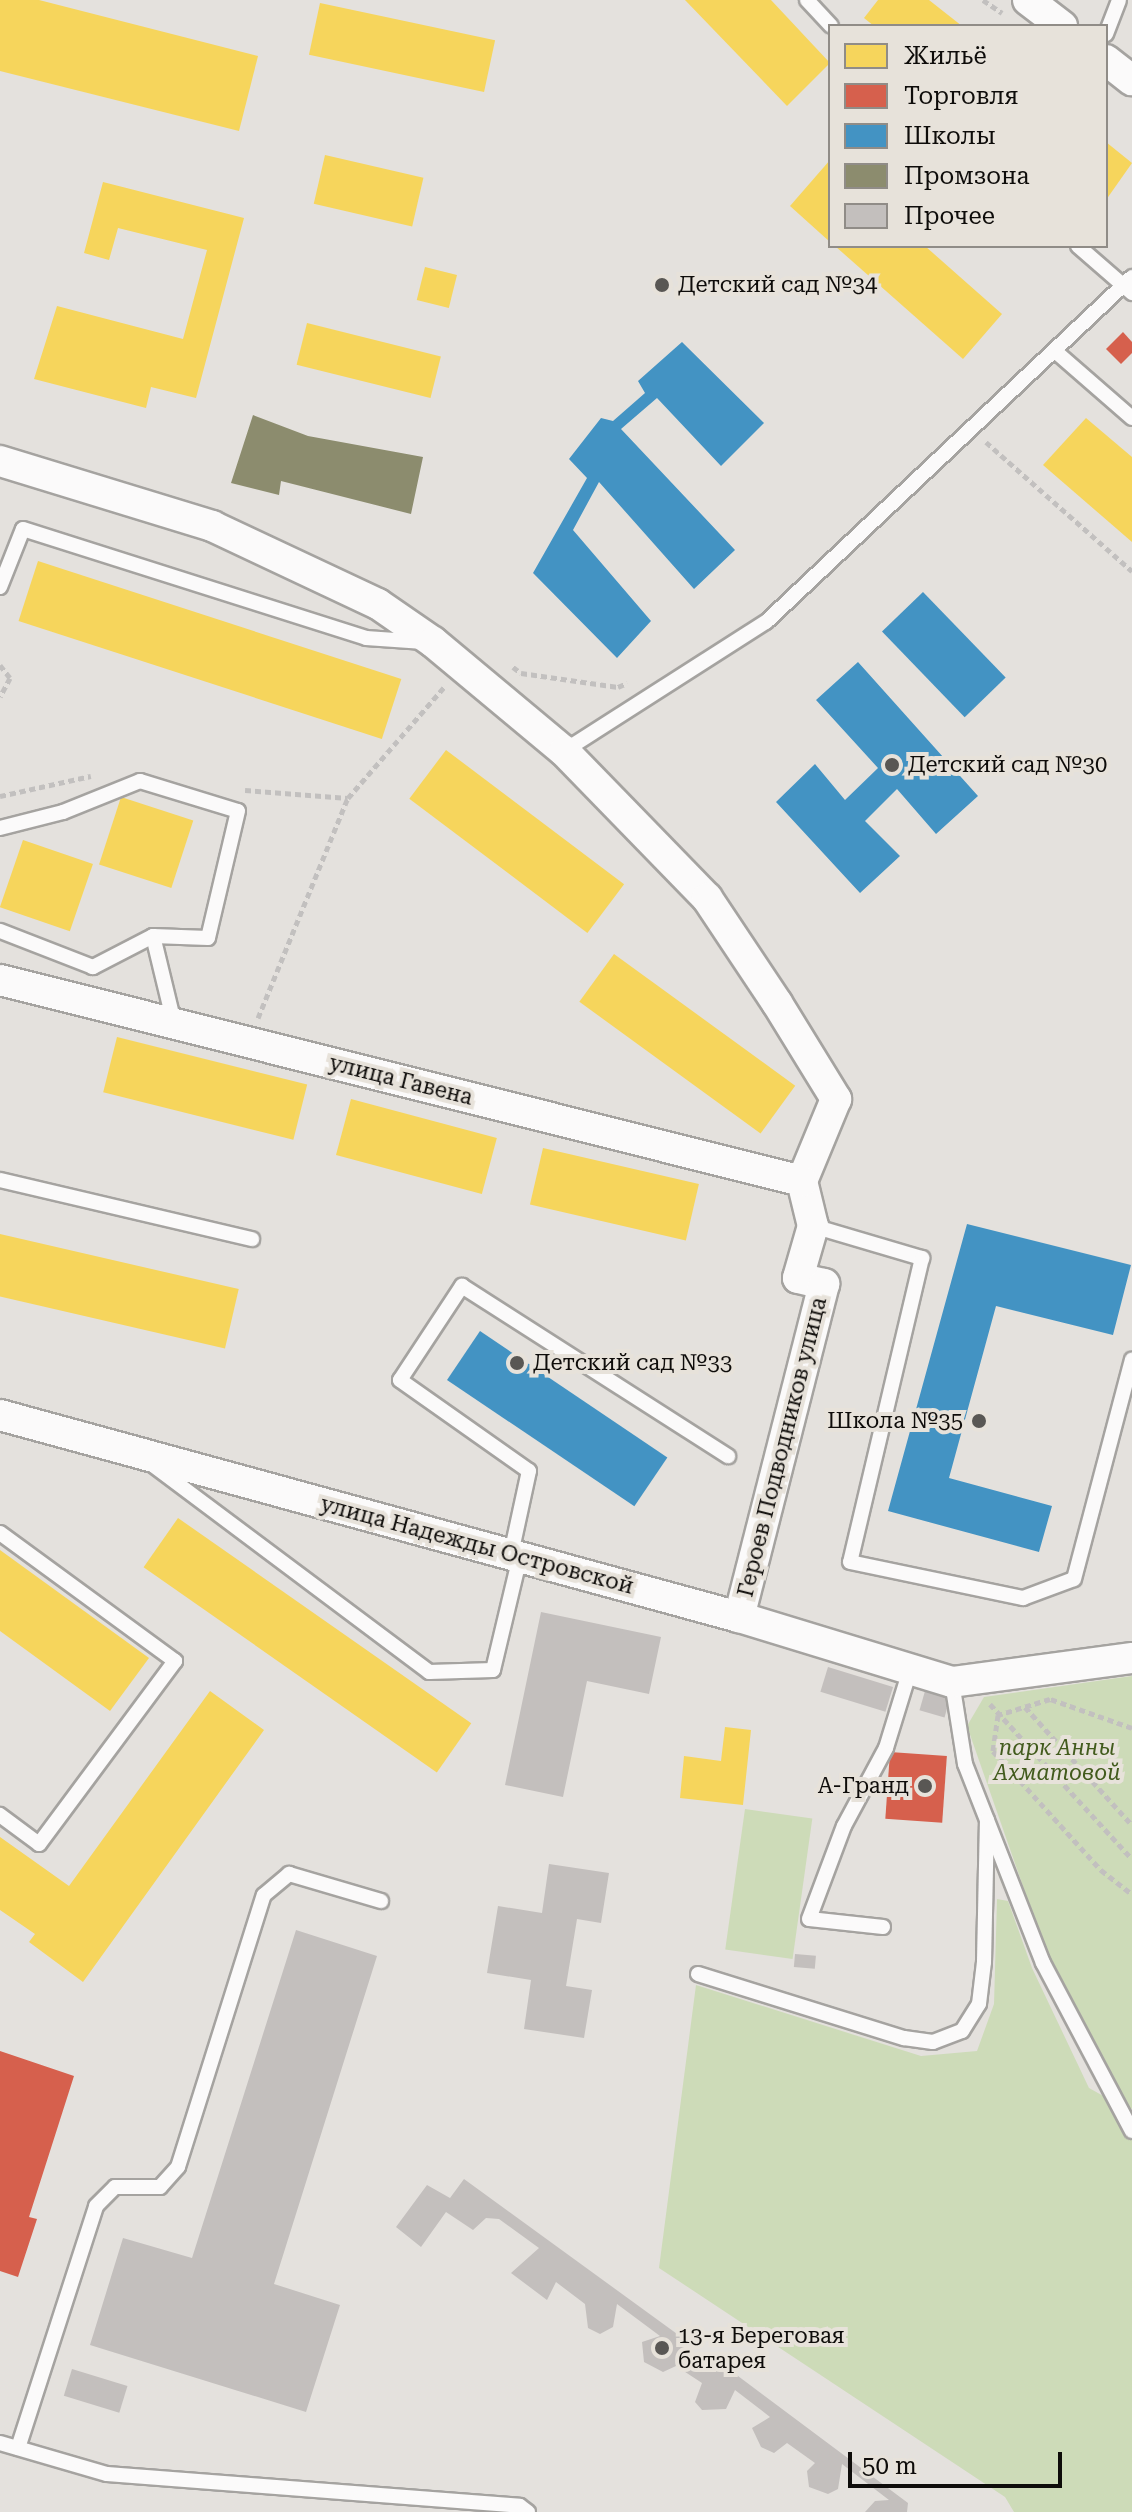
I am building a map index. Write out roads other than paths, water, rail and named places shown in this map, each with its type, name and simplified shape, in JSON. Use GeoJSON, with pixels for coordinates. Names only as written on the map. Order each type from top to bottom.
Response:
{"type":"FeatureCollection","features":[{"type":"Feature","properties":{"kind":"street"},"geometry":{"type":"LineString","coordinates":[[1028,0],[1059,24]]}},
{"type":"Feature","properties":{"kind":"street"},"geometry":{"type":"LineString","coordinates":[[1108,62],[1132,80]]}},
{"type":"Feature","properties":{"kind":"street"},"geometry":{"type":"LineString","coordinates":[[0,461],[212,526],[378,604],[464,664],[564,751],[707,898],[836,1099],[802,1181]]}},
{"type":"Feature","properties":{"kind":"street","name":"улица Гавена"},"geometry":{"type":"LineString","coordinates":[[0,980],[802,1181]]}},
{"type":"Feature","properties":{"kind":"street","name":"Героев Подводников улица"},"geometry":{"type":"LineString","coordinates":[[739,1617],[824,1284],[798,1278],[813,1226],[802,1181]]}},
{"type":"Feature","properties":{"kind":"street","name":"улица Надежды Островской"},"geometry":{"type":"LineString","coordinates":[[0,1415],[739,1617],[910,1670],[962,1681]]}},
{"type":"Feature","properties":{"kind":"street"},"geometry":{"type":"LineString","coordinates":[[962,1681],[1132,1658]]}},
{"type":"Feature","properties":{"kind":"lane"},"geometry":{"type":"LineString","coordinates":[[807,0],[829,24]]}},
{"type":"Feature","properties":{"kind":"lane"},"geometry":{"type":"LineString","coordinates":[[1108,29],[1119,0]]}},
{"type":"Feature","properties":{"kind":"lane"},"geometry":{"type":"LineString","coordinates":[[564,751],[766,622],[1055,351],[1129,286],[1081,248]]}},
{"type":"Feature","properties":{"kind":"lane"},"geometry":{"type":"LineString","coordinates":[[1055,351],[1132,418]]}},
{"type":"Feature","properties":{"kind":"lane"},"geometry":{"type":"LineString","coordinates":[[0,587],[23,529],[366,638],[433,642]]}},
{"type":"Feature","properties":{"kind":"lane"},"geometry":{"type":"LineString","coordinates":[[0,828],[63,812],[140,781],[238,811],[208,938],[153,936],[93,967],[0,931]]}},
{"type":"Feature","properties":{"kind":"lane"},"geometry":{"type":"LineString","coordinates":[[153,936],[174,1024]]}},
{"type":"Feature","properties":{"kind":"lane"},"geometry":{"type":"LineString","coordinates":[[0,1180],[252,1239]]}},
{"type":"Feature","properties":{"kind":"lane"},"geometry":{"type":"LineString","coordinates":[[813,1226],[922,1258],[850,1562],[1023,1598],[1074,1579],[1132,1360]]}},
{"type":"Feature","properties":{"kind":"lane"},"geometry":{"type":"LineString","coordinates":[[135,1452],[429,1672],[493,1670],[529,1471],[400,1380],[462,1286],[728,1456]]}},
{"type":"Feature","properties":{"kind":"lane"},"geometry":{"type":"LineString","coordinates":[[0,1533],[175,1661],[39,1844],[0,1815]]}},
{"type":"Feature","properties":{"kind":"lane"},"geometry":{"type":"LineString","coordinates":[[883,1927],[809,1919],[844,1826],[886,1748],[910,1670]]}},
{"type":"Feature","properties":{"kind":"lane"},"geometry":{"type":"LineString","coordinates":[[962,1681],[965,1764],[1043,1963],[1132,2131]]}},
{"type":"Feature","properties":{"kind":"lane"},"geometry":{"type":"LineString","coordinates":[[698,1974],[904,2038],[933,2042],[962,2031],[979,2004],[984,1962],[987,1820]]}},
{"type":"Feature","properties":{"kind":"lane"},"geometry":{"type":"LineString","coordinates":[[18,2448],[96,2206],[105,2194],[127,2184],[160,2187],[178,2167],[264,1895],[289,1874],[381,1901]]}},
{"type":"Feature","properties":{"kind":"lane"},"geometry":{"type":"LineString","coordinates":[[0,2443],[107,2474],[520,2506],[528,2512]]}},
{"type":"Feature","properties":{"kind":"place","name":"Детский сад №34"},"geometry":{"type":"Point","coordinates":[662,285]}},
{"type":"Feature","properties":{"kind":"place","name":"Детский сад №30"},"geometry":{"type":"Point","coordinates":[892,765]}},
{"type":"Feature","properties":{"kind":"place","name":"Детский сад №33"},"geometry":{"type":"Point","coordinates":[517,1363]}},
{"type":"Feature","properties":{"kind":"place","name":"Школа №35"},"geometry":{"type":"Point","coordinates":[979,1421]}},
{"type":"Feature","properties":{"kind":"place","name":"А-Гранд"},"geometry":{"type":"Point","coordinates":[925,1786]}},
{"type":"Feature","properties":{"kind":"place","name":"13-я Береговая батарея"},"geometry":{"type":"Point","coordinates":[662,2348]}},
{"type":"Feature","properties":{"kind":"park label","name":"парк Анны Ахматовой"},"geometry":{"type":"Point","coordinates":[1057,1760]}}]}
